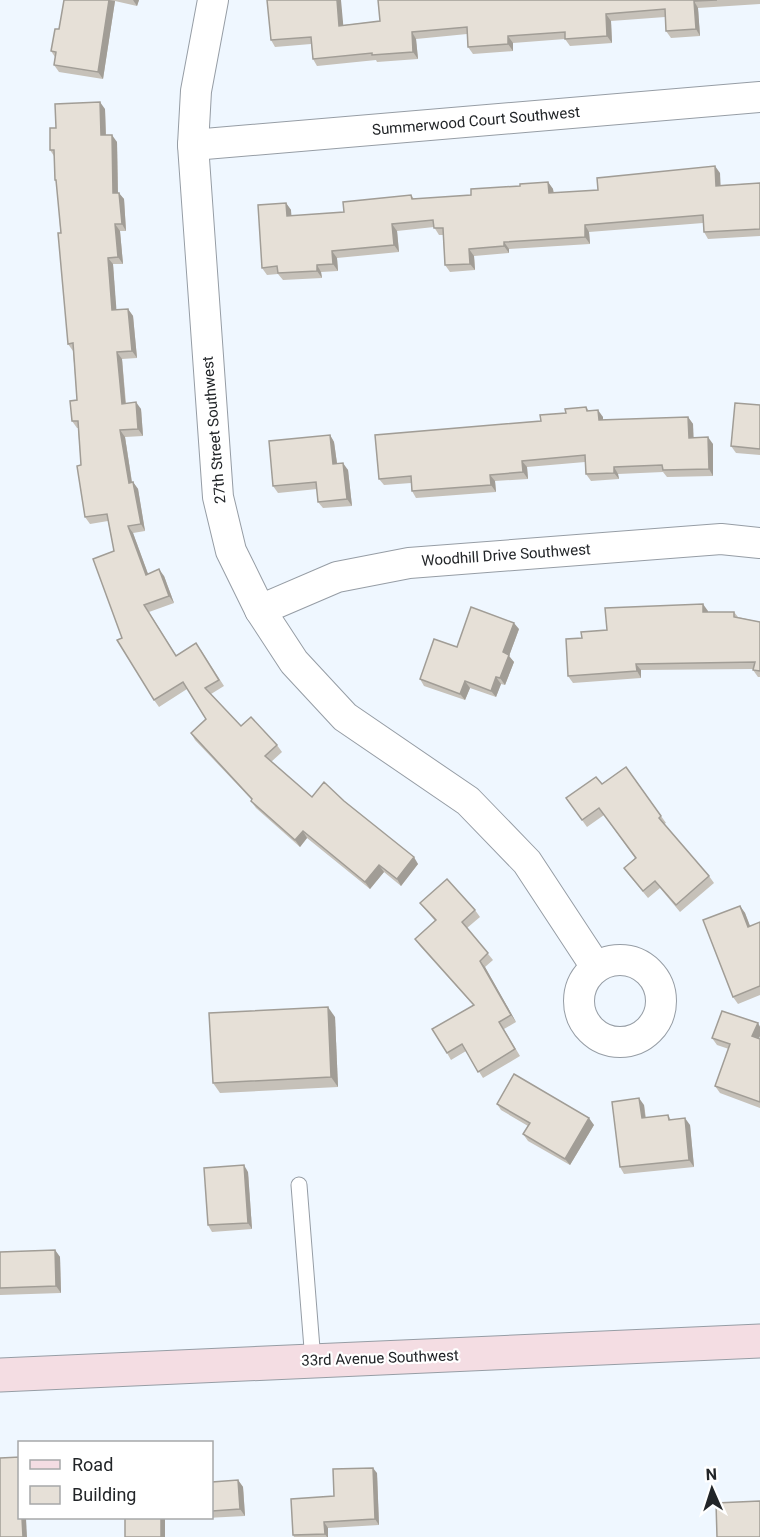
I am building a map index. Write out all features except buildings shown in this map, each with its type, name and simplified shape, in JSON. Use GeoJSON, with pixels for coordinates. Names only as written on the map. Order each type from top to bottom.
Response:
{"type":"FeatureCollection","features":[{"type":"Feature","properties":{"kind":"street","name":"27th Street Southwest"},"geometry":{"type":"LineString","coordinates":[[213,0],[196,91],[193,145],[218,497],[231,551],[260,610],[294,662],[345,717],[468,801],[527,862],[596,967]]}},
{"type":"Feature","properties":{"kind":"street","name":"Summerwood Court Southwest"},"geometry":{"type":"LineString","coordinates":[[193,145],[760,97]]}},
{"type":"Feature","properties":{"kind":"street","name":"Woodhill Drive Southwest"},"geometry":{"type":"LineString","coordinates":[[260,610],[337,577],[410,563],[721,539],[760,543]]}},
{"type":"Feature","properties":{"kind":"street","name":"33rd Avenue Southwest"},"geometry":{"type":"LineString","coordinates":[[0,1375],[760,1341]]}},
{"type":"Feature","properties":{"kind":"lane"},"geometry":{"type":"LineString","coordinates":[[299,1185],[313,1361]]}}]}
